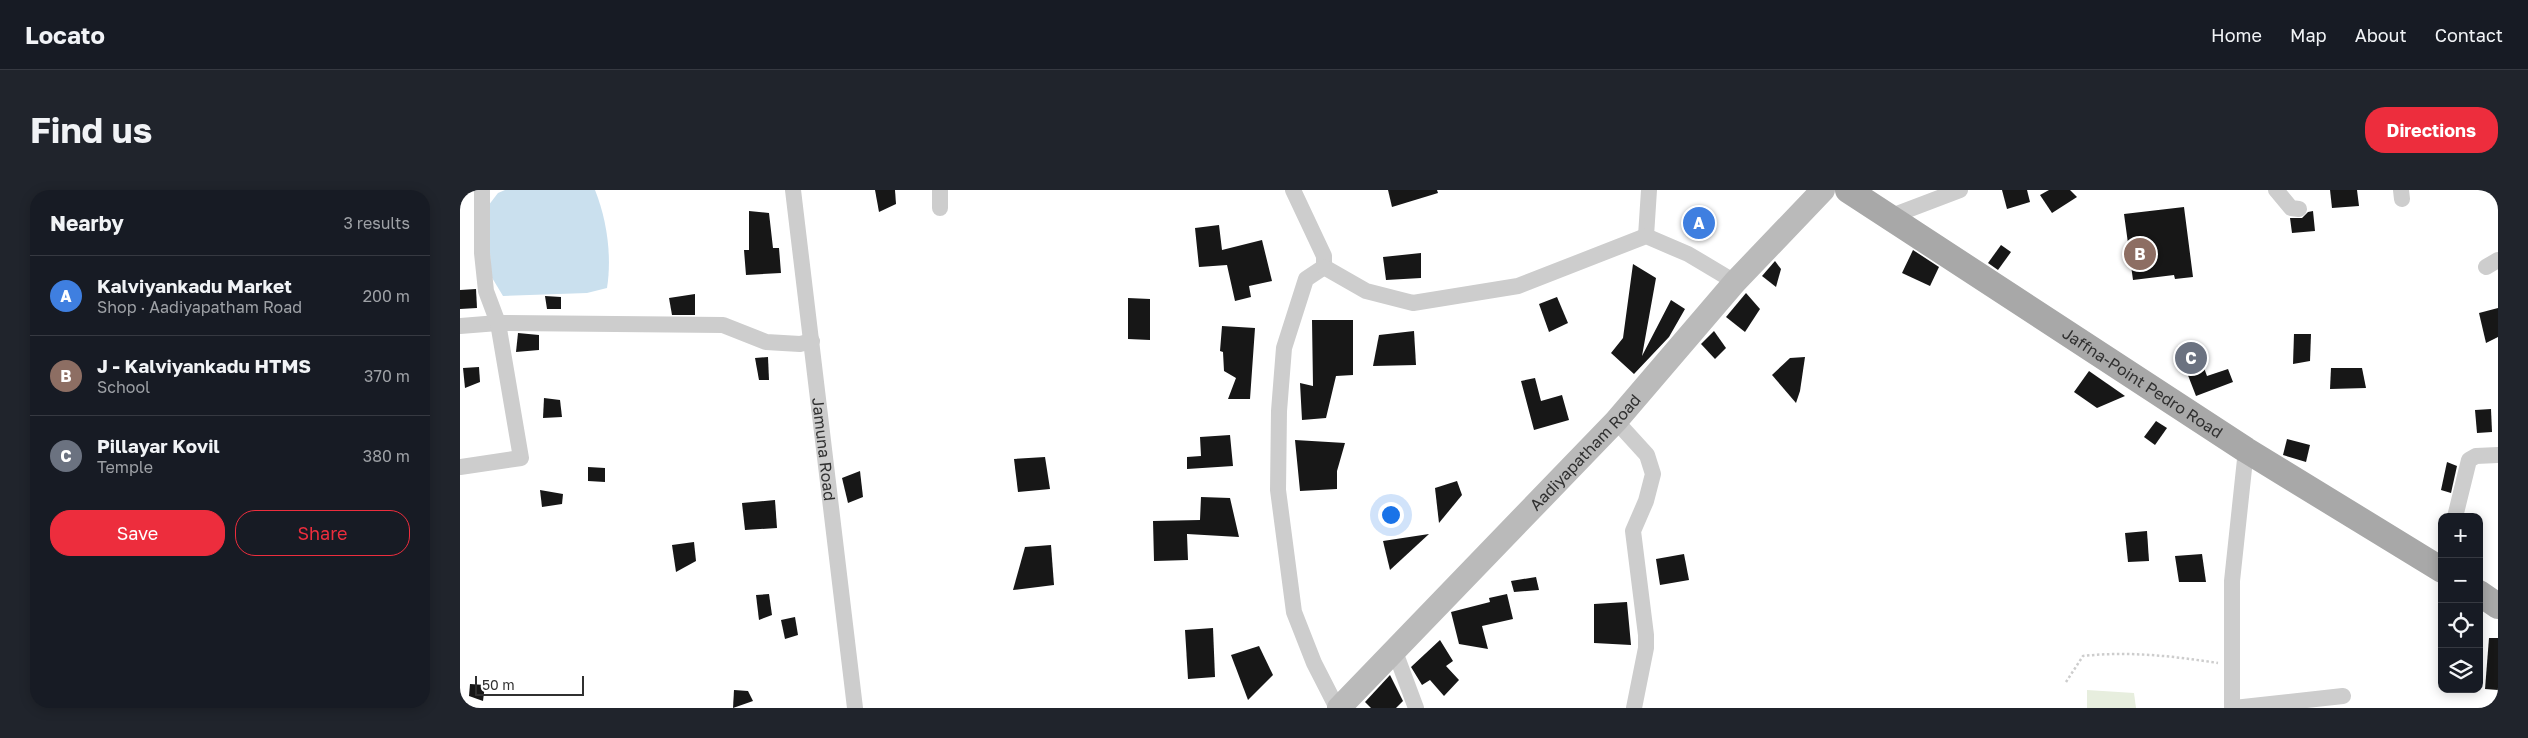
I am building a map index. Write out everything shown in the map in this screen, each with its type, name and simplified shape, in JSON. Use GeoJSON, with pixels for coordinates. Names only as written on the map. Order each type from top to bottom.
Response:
{"type":"FeatureCollection","features":[{"type":"Feature","properties":{"kind":"main road","name":"Jaffna-Point Pedro Road"},"geometry":{"type":"LineString","coordinates":[[1848,190],[2246,450],[2438,568]]}},
{"type":"Feature","properties":{"kind":"main road"},"geometry":{"type":"LineString","coordinates":[[2483,596],[2498,606]]}},
{"type":"Feature","properties":{"kind":"street"},"geometry":{"type":"LineString","coordinates":[[460,467],[521,458],[498,323],[486,291],[482,253],[482,190]]}},
{"type":"Feature","properties":{"kind":"street","name":"Jamuna Road"},"geometry":{"type":"LineString","coordinates":[[793,190],[855,708]]}},
{"type":"Feature","properties":{"kind":"street"},"geometry":{"type":"LineString","coordinates":[[940,190],[940,208]]}},
{"type":"Feature","properties":{"kind":"street"},"geometry":{"type":"LineString","coordinates":[[1292,190],[1324,256],[1324,267]]}},
{"type":"Feature","properties":{"kind":"street"},"geometry":{"type":"LineString","coordinates":[[1646,236],[1649,190]]}},
{"type":"Feature","properties":{"kind":"street","name":"Aadiyapatham Road"},"geometry":{"type":"LineString","coordinates":[[1338,708],[1616,421],[1735,282],[1823,190]]}},
{"type":"Feature","properties":{"kind":"street"},"geometry":{"type":"LineString","coordinates":[[1889,217],[1960,190]]}},
{"type":"Feature","properties":{"kind":"street"},"geometry":{"type":"LineString","coordinates":[[2276,190],[2291,208],[2299,209]]}},
{"type":"Feature","properties":{"kind":"street"},"geometry":{"type":"LineString","coordinates":[[1324,267],[1366,291],[1413,303],[1518,286],[1646,236],[1688,254],[1735,282]]}},
{"type":"Feature","properties":{"kind":"street"},"geometry":{"type":"LineString","coordinates":[[1324,267],[1306,279],[1284,348],[1279,411],[1278,490],[1294,612],[1314,663],[1338,708]]}},
{"type":"Feature","properties":{"kind":"street"},"geometry":{"type":"LineString","coordinates":[[460,326],[498,323],[723,325],[766,342],[800,344],[812,342]]}},
{"type":"Feature","properties":{"kind":"street"},"geometry":{"type":"LineString","coordinates":[[1616,421],[1647,455],[1653,474],[1646,501],[1633,531],[1646,642],[1634,708]]}},
{"type":"Feature","properties":{"kind":"street"},"geometry":{"type":"LineString","coordinates":[[2246,450],[2232,581],[2233,708],[2343,696]]}},
{"type":"Feature","properties":{"kind":"street"},"geometry":{"type":"LineString","coordinates":[[2456,513],[2469,460],[2476,456],[2498,455]]}},
{"type":"Feature","properties":{"kind":"street"},"geometry":{"type":"LineString","coordinates":[[1394,649],[1416,708]]}},
{"type":"Feature","properties":{"kind":"path"},"geometry":{"type":"LineString","coordinates":[[2066,682],[2083,656],[2114,652],[2159,654],[2232,665]]}},
{"type":"Feature","properties":{"kind":"green space"},"geometry":{"type":"Polygon","coordinates":[[[2087,690],[2134,693],[2136,708],[2087,708],[2087,690]]]}},
{"type":"Feature","properties":{"kind":"water"},"geometry":{"type":"Polygon","coordinates":[[[505,190],[595,190],[603,213],[609,251],[607,288],[587,293],[503,296],[491,276],[488,206],[498,193],[505,190]]]}},
{"type":"Feature","properties":{"kind":"building"},"geometry":{"type":"Polygon","coordinates":[[[875,190],[895,190],[896,204],[879,212],[875,190]]]}},
{"type":"Feature","properties":{"kind":"building"},"geometry":{"type":"Polygon","coordinates":[[[1388,190],[1437,190],[1438,193],[1392,207],[1388,190]]]}},
{"type":"Feature","properties":{"kind":"building"},"geometry":{"type":"Polygon","coordinates":[[[2002,190],[2027,190],[2030,202],[2007,209],[2002,190]]]}},
{"type":"Feature","properties":{"kind":"building"},"geometry":{"type":"Polygon","coordinates":[[[2049,190],[2070,190],[2077,197],[2052,213],[2040,195],[2049,190]]]}},
{"type":"Feature","properties":{"kind":"building"},"geometry":{"type":"Polygon","coordinates":[[[2330,190],[2357,190],[2359,206],[2332,208],[2330,190]]]}},
{"type":"Feature","properties":{"kind":"building"},"geometry":{"type":"Polygon","coordinates":[[[2184,207],[2193,277],[2175,279],[2174,275],[2133,280],[2124,214],[2184,207]]]}},
{"type":"Feature","properties":{"kind":"building"},"geometry":{"type":"Polygon","coordinates":[[[749,211],[769,213],[773,248],[779,248],[781,273],[746,275],[744,250],[749,250],[749,211]]]}},
{"type":"Feature","properties":{"kind":"building"},"geometry":{"type":"Polygon","coordinates":[[[2313,211],[2315,231],[2292,233],[2290,218],[2302,218],[2308,212],[2313,211]]]}},
{"type":"Feature","properties":{"kind":"building"},"geometry":{"type":"Polygon","coordinates":[[[1219,225],[1222,250],[1262,240],[1272,281],[1249,286],[1251,297],[1235,301],[1227,265],[1199,267],[1195,228],[1219,225]]]}},
{"type":"Feature","properties":{"kind":"building"},"geometry":{"type":"Polygon","coordinates":[[[2001,245],[2011,252],[1998,270],[1988,263],[2001,245]]]}},
{"type":"Feature","properties":{"kind":"building"},"geometry":{"type":"Polygon","coordinates":[[[1913,250],[1939,267],[1930,286],[1902,273],[1913,250]]]}},
{"type":"Feature","properties":{"kind":"building"},"geometry":{"type":"Polygon","coordinates":[[[1421,253],[1421,278],[1386,280],[1383,257],[1421,253]]]}},
{"type":"Feature","properties":{"kind":"building"},"geometry":{"type":"Polygon","coordinates":[[[1775,261],[1781,269],[1776,287],[1762,276],[1775,261]]]}},
{"type":"Feature","properties":{"kind":"building"},"geometry":{"type":"Polygon","coordinates":[[[1633,264],[1656,278],[1642,356],[1671,300],[1685,309],[1669,337],[1634,374],[1611,353],[1623,338],[1633,264]]]}},
{"type":"Feature","properties":{"kind":"building"},"geometry":{"type":"Polygon","coordinates":[[[476,289],[477,308],[460,309],[460,290],[476,289]]]}},
{"type":"Feature","properties":{"kind":"building"},"geometry":{"type":"Polygon","coordinates":[[[1746,293],[1760,309],[1745,332],[1726,317],[1746,293]]]}},
{"type":"Feature","properties":{"kind":"building"},"geometry":{"type":"Polygon","coordinates":[[[695,294],[695,315],[672,315],[669,298],[695,294]]]}},
{"type":"Feature","properties":{"kind":"building"},"geometry":{"type":"Polygon","coordinates":[[[545,296],[561,297],[561,309],[547,309],[545,296]]]}},
{"type":"Feature","properties":{"kind":"building"},"geometry":{"type":"Polygon","coordinates":[[[1557,297],[1568,323],[1549,332],[1539,304],[1557,297]]]}},
{"type":"Feature","properties":{"kind":"building"},"geometry":{"type":"Polygon","coordinates":[[[1128,298],[1150,299],[1150,340],[1128,339],[1128,298]]]}},
{"type":"Feature","properties":{"kind":"building"},"geometry":{"type":"Polygon","coordinates":[[[2498,308],[2498,337],[2486,343],[2479,313],[2498,308]]]}},
{"type":"Feature","properties":{"kind":"building"},"geometry":{"type":"Polygon","coordinates":[[[1312,320],[1353,320],[1353,375],[1336,376],[1326,418],[1302,420],[1300,383],[1313,386],[1312,320]]]}},
{"type":"Feature","properties":{"kind":"building"},"geometry":{"type":"Polygon","coordinates":[[[1222,326],[1255,328],[1250,399],[1228,399],[1236,378],[1224,371],[1223,352],[1220,351],[1222,326]]]}},
{"type":"Feature","properties":{"kind":"building"},"geometry":{"type":"Polygon","coordinates":[[[1414,331],[1416,365],[1373,366],[1379,335],[1414,331]]]}},
{"type":"Feature","properties":{"kind":"building"},"geometry":{"type":"Polygon","coordinates":[[[1714,331],[1726,348],[1715,359],[1701,344],[1714,331]]]}},
{"type":"Feature","properties":{"kind":"building"},"geometry":{"type":"Polygon","coordinates":[[[518,333],[539,335],[539,350],[516,352],[518,333]]]}},
{"type":"Feature","properties":{"kind":"building"},"geometry":{"type":"Polygon","coordinates":[[[2294,334],[2311,334],[2310,361],[2293,364],[2294,334]]]}},
{"type":"Feature","properties":{"kind":"building"},"geometry":{"type":"Polygon","coordinates":[[[2194,341],[2207,376],[2228,369],[2233,382],[2196,396],[2177,347],[2194,341]]]}},
{"type":"Feature","properties":{"kind":"building"},"geometry":{"type":"Polygon","coordinates":[[[768,357],[769,380],[759,380],[755,358],[768,357]]]}},
{"type":"Feature","properties":{"kind":"building"},"geometry":{"type":"Polygon","coordinates":[[[1805,357],[1800,391],[1796,403],[1772,375],[1790,358],[1805,357]]]}},
{"type":"Feature","properties":{"kind":"building"},"geometry":{"type":"Polygon","coordinates":[[[479,367],[480,382],[465,388],[463,368],[479,367]]]}},
{"type":"Feature","properties":{"kind":"building"},"geometry":{"type":"Polygon","coordinates":[[[2331,368],[2362,368],[2366,388],[2330,389],[2331,368]]]}},
{"type":"Feature","properties":{"kind":"building"},"geometry":{"type":"Polygon","coordinates":[[[2089,371],[2125,396],[2097,408],[2074,392],[2089,371]]]}},
{"type":"Feature","properties":{"kind":"building"},"geometry":{"type":"Polygon","coordinates":[[[1535,378],[1541,401],[1562,395],[1569,420],[1534,430],[1521,381],[1535,378]]]}},
{"type":"Feature","properties":{"kind":"building"},"geometry":{"type":"Polygon","coordinates":[[[544,398],[560,400],[562,417],[543,418],[544,398]]]}},
{"type":"Feature","properties":{"kind":"building"},"geometry":{"type":"Polygon","coordinates":[[[2491,409],[2492,432],[2477,433],[2475,410],[2491,409]]]}},
{"type":"Feature","properties":{"kind":"building"},"geometry":{"type":"Polygon","coordinates":[[[2156,421],[2167,428],[2155,445],[2144,437],[2156,421]]]}},
{"type":"Feature","properties":{"kind":"building"},"geometry":{"type":"Polygon","coordinates":[[[1230,435],[1233,466],[1187,469],[1187,457],[1201,456],[1200,437],[1230,435]]]}},
{"type":"Feature","properties":{"kind":"building"},"geometry":{"type":"Polygon","coordinates":[[[2287,439],[2310,445],[2306,462],[2283,455],[2287,439]]]}},
{"type":"Feature","properties":{"kind":"building"},"geometry":{"type":"Polygon","coordinates":[[[1295,440],[1345,443],[1337,471],[1337,489],[1300,491],[1295,440]]]}},
{"type":"Feature","properties":{"kind":"building"},"geometry":{"type":"Polygon","coordinates":[[[1045,457],[1050,489],[1018,492],[1014,459],[1045,457]]]}},
{"type":"Feature","properties":{"kind":"building"},"geometry":{"type":"Polygon","coordinates":[[[2447,462],[2457,466],[2451,493],[2441,490],[2447,462]]]}},
{"type":"Feature","properties":{"kind":"building"},"geometry":{"type":"Polygon","coordinates":[[[588,467],[605,468],[605,482],[588,481],[588,467]]]}},
{"type":"Feature","properties":{"kind":"building"},"geometry":{"type":"Polygon","coordinates":[[[860,471],[863,497],[848,503],[842,478],[860,471]]]}},
{"type":"Feature","properties":{"kind":"building"},"geometry":{"type":"Polygon","coordinates":[[[1457,481],[1462,495],[1439,523],[1435,488],[1457,481]]]}},
{"type":"Feature","properties":{"kind":"building"},"geometry":{"type":"Polygon","coordinates":[[[540,490],[563,494],[562,504],[542,507],[540,490]]]}},
{"type":"Feature","properties":{"kind":"building"},"geometry":{"type":"Polygon","coordinates":[[[1201,497],[1230,498],[1239,537],[1187,534],[1188,560],[1154,561],[1153,521],[1200,520],[1201,497]]]}},
{"type":"Feature","properties":{"kind":"building"},"geometry":{"type":"Polygon","coordinates":[[[775,500],[777,528],[745,530],[742,503],[775,500]]]}},
{"type":"Feature","properties":{"kind":"building"},"geometry":{"type":"Polygon","coordinates":[[[2147,531],[2149,561],[2128,562],[2125,533],[2147,531]]]}},
{"type":"Feature","properties":{"kind":"building"},"geometry":{"type":"Polygon","coordinates":[[[1429,534],[1390,570],[1383,541],[1429,534]]]}},
{"type":"Feature","properties":{"kind":"building"},"geometry":{"type":"Polygon","coordinates":[[[694,542],[696,561],[676,572],[672,545],[694,542]]]}},
{"type":"Feature","properties":{"kind":"building"},"geometry":{"type":"Polygon","coordinates":[[[1051,545],[1054,585],[1013,590],[1025,547],[1051,545]]]}},
{"type":"Feature","properties":{"kind":"building"},"geometry":{"type":"Polygon","coordinates":[[[1684,554],[1689,580],[1660,585],[1656,559],[1684,554]]]}},
{"type":"Feature","properties":{"kind":"building"},"geometry":{"type":"Polygon","coordinates":[[[2202,554],[2206,582],[2179,582],[2175,556],[2202,554]]]}},
{"type":"Feature","properties":{"kind":"building"},"geometry":{"type":"Polygon","coordinates":[[[1536,577],[1539,590],[1514,592],[1511,581],[1536,577]]]}},
{"type":"Feature","properties":{"kind":"building"},"geometry":{"type":"Polygon","coordinates":[[[769,594],[772,615],[759,620],[756,595],[769,594]]]}},
{"type":"Feature","properties":{"kind":"building"},"geometry":{"type":"Polygon","coordinates":[[[1507,594],[1513,619],[1482,626],[1488,649],[1459,644],[1451,612],[1490,602],[1489,598],[1507,594]]]}},
{"type":"Feature","properties":{"kind":"building"},"geometry":{"type":"Polygon","coordinates":[[[1627,602],[1631,645],[1594,643],[1594,604],[1627,602]]]}},
{"type":"Feature","properties":{"kind":"building"},"geometry":{"type":"Polygon","coordinates":[[[795,617],[798,635],[785,639],[781,620],[795,617]]]}},
{"type":"Feature","properties":{"kind":"building"},"geometry":{"type":"Polygon","coordinates":[[[1213,628],[1215,677],[1188,679],[1185,630],[1213,628]]]}},
{"type":"Feature","properties":{"kind":"building"},"geometry":{"type":"Polygon","coordinates":[[[2489,638],[2498,638],[2498,690],[2485,689],[2489,638]]]}},
{"type":"Feature","properties":{"kind":"building"},"geometry":{"type":"Polygon","coordinates":[[[1440,640],[1453,661],[1446,666],[1459,680],[1444,696],[1430,680],[1422,685],[1411,667],[1440,640]]]}},
{"type":"Feature","properties":{"kind":"building"},"geometry":{"type":"Polygon","coordinates":[[[1259,646],[1273,675],[1248,700],[1231,655],[1259,646]]]}},
{"type":"Feature","properties":{"kind":"building"},"geometry":{"type":"Polygon","coordinates":[[[1390,675],[1403,701],[1396,708],[1371,708],[1365,702],[1390,675]]]}},
{"type":"Feature","properties":{"kind":"building"},"geometry":{"type":"Polygon","coordinates":[[[470,684],[485,685],[483,701],[469,696],[470,684]]]}},
{"type":"Feature","properties":{"kind":"building"},"geometry":{"type":"Polygon","coordinates":[[[734,690],[748,691],[753,701],[733,708],[734,690]]]}},
{"type":"Feature","properties":{"kind":"place","name":"Kalviyankadu Market"},"geometry":{"type":"Point","coordinates":[1699,223]}},
{"type":"Feature","properties":{"kind":"place","name":"J - Kalviyankadu HTMS"},"geometry":{"type":"Point","coordinates":[2140,254]}},
{"type":"Feature","properties":{"kind":"place","name":"Pillayar Kovil"},"geometry":{"type":"Point","coordinates":[2191,358]}}]}
